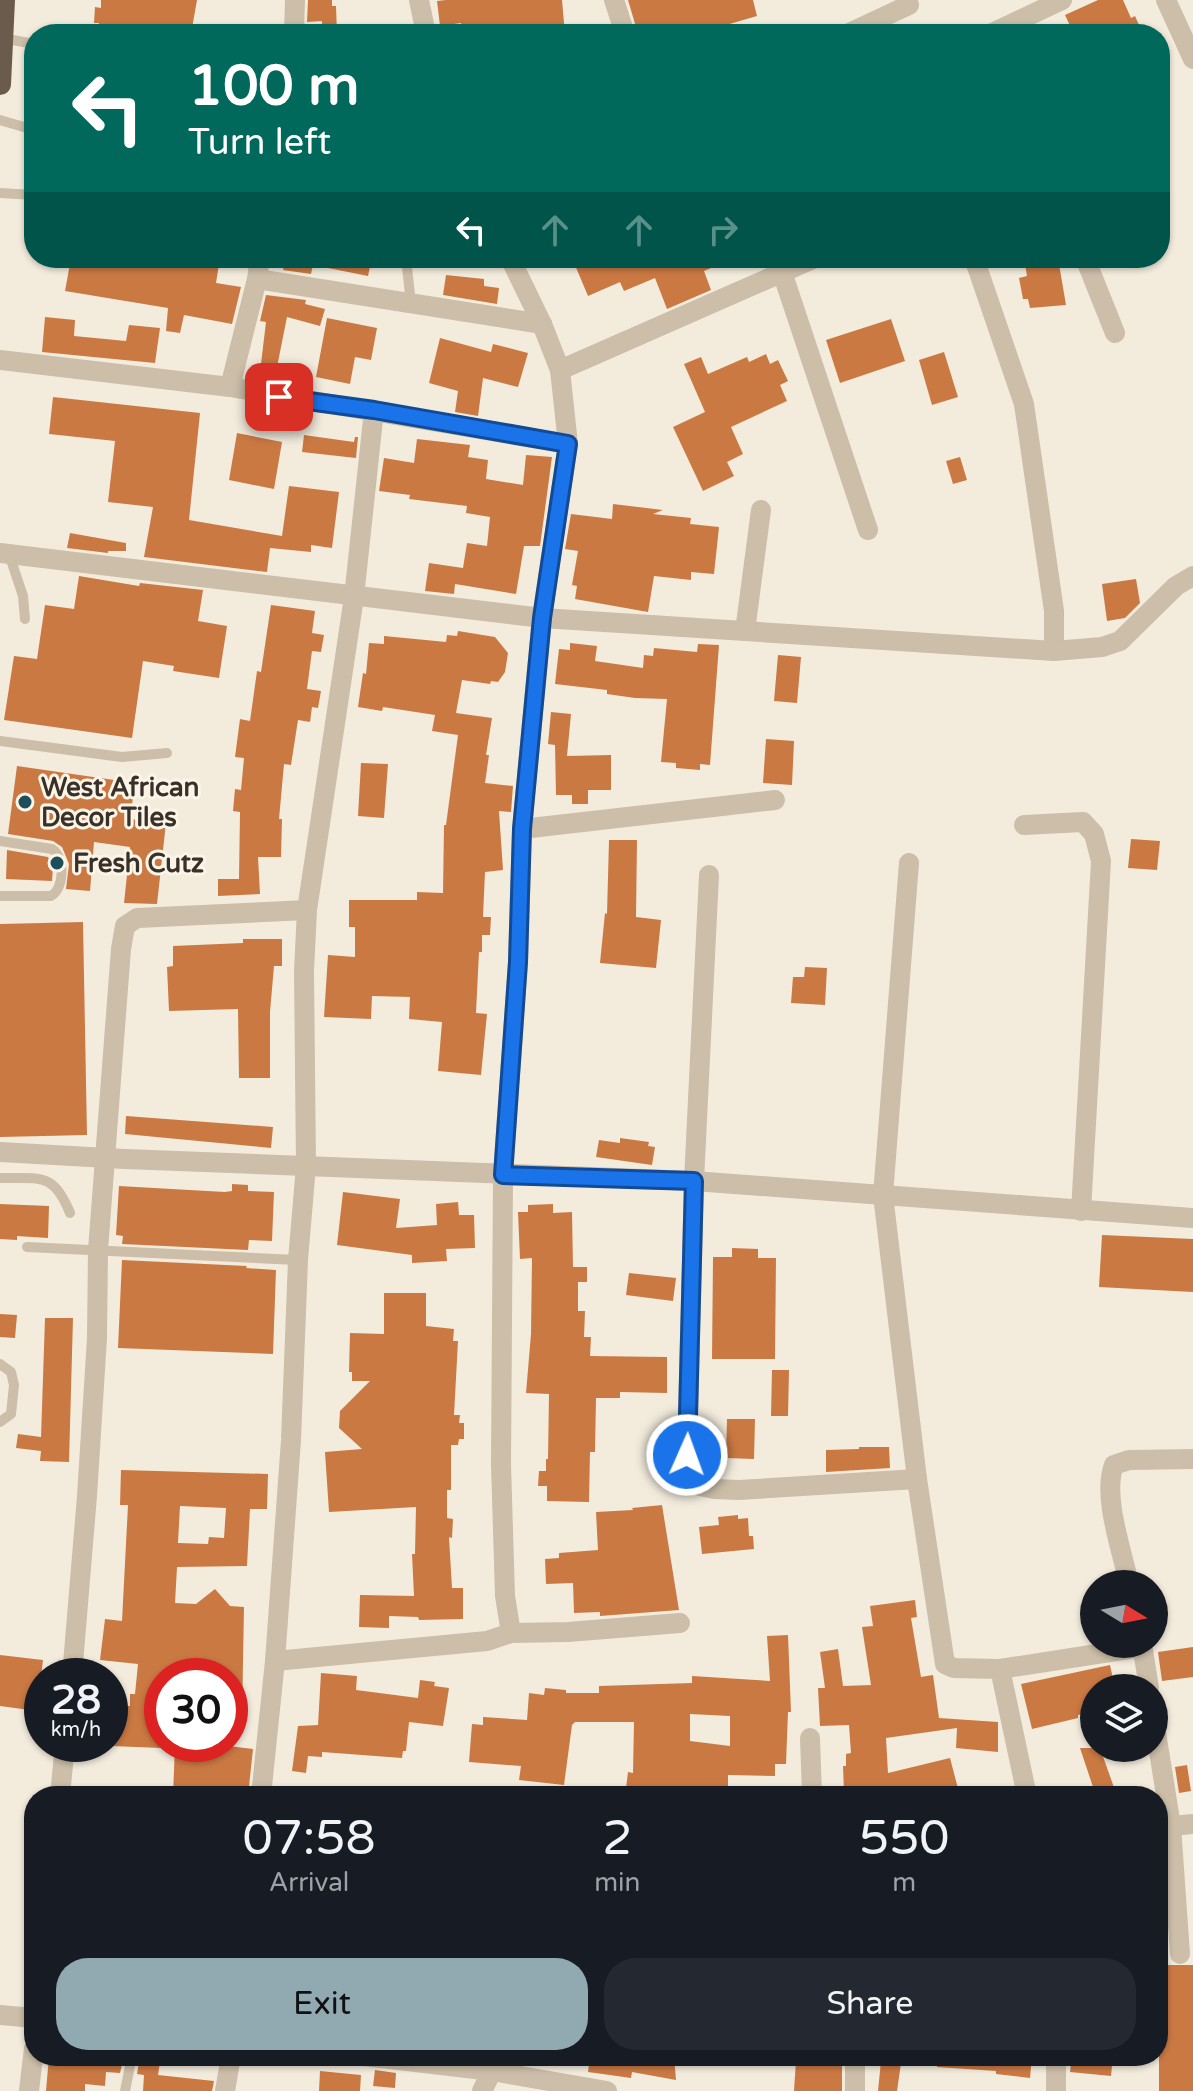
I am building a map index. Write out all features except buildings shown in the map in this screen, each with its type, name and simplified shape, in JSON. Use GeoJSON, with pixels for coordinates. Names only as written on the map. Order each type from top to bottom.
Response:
{"type":"FeatureCollection","features":[{"type":"Feature","properties":{"kind":"highway"},"geometry":{"type":"LineString","coordinates":[[0,84],[4,0]]}},
{"type":"Feature","properties":{"kind":"street"},"geometry":{"type":"LineString","coordinates":[[294,24],[295,0]]}},
{"type":"Feature","properties":{"kind":"street"},"geometry":{"type":"LineString","coordinates":[[419,0],[424,24]]}},
{"type":"Feature","properties":{"kind":"street"},"geometry":{"type":"LineString","coordinates":[[614,0],[622,24]]}},
{"type":"Feature","properties":{"kind":"street"},"geometry":{"type":"LineString","coordinates":[[1011,24],[1062,0]]}},
{"type":"Feature","properties":{"kind":"street"},"geometry":{"type":"LineString","coordinates":[[1166,0],[1193,59]]}},
{"type":"Feature","properties":{"kind":"street"},"geometry":{"type":"LineString","coordinates":[[868,24],[909,5]]}},
{"type":"Feature","properties":{"kind":"street"},"geometry":{"type":"LineString","coordinates":[[230,387],[259,268]]}},
{"type":"Feature","properties":{"kind":"street"},"geometry":{"type":"LineString","coordinates":[[511,1633],[505,1596],[501,1464],[503,1175],[518,962],[522,829],[542,618],[568,444],[560,370],[515,268]]}},
{"type":"Feature","properties":{"kind":"street"},"geometry":{"type":"LineString","coordinates":[[560,370],[791,268]]}},
{"type":"Feature","properties":{"kind":"street"},"geometry":{"type":"LineString","coordinates":[[977,268],[1024,404],[1054,611],[1054,651]]}},
{"type":"Feature","properties":{"kind":"street"},"geometry":{"type":"LineString","coordinates":[[1089,268],[1115,333]]}},
{"type":"Feature","properties":{"kind":"street"},"geometry":{"type":"LineString","coordinates":[[782,272],[868,530]]}},
{"type":"Feature","properties":{"kind":"street"},"geometry":{"type":"LineString","coordinates":[[257,279],[542,324]]}},
{"type":"Feature","properties":{"kind":"street"},"geometry":{"type":"LineString","coordinates":[[0,360],[230,387],[568,444]]}},
{"type":"Feature","properties":{"kind":"street"},"geometry":{"type":"LineString","coordinates":[[262,1786],[275,1661],[291,1440],[298,1260],[306,1166],[304,971],[307,910],[354,597],[374,410]]}},
{"type":"Feature","properties":{"kind":"street"},"geometry":{"type":"LineString","coordinates":[[745,631],[761,510]]}},
{"type":"Feature","properties":{"kind":"street"},"geometry":{"type":"LineString","coordinates":[[4,554],[542,618],[1054,651],[1102,647],[1120,641],[1176,586],[1193,576]]}},
{"type":"Feature","properties":{"kind":"street"},"geometry":{"type":"LineString","coordinates":[[522,829],[775,800]]}},
{"type":"Feature","properties":{"kind":"street"},"geometry":{"type":"LineString","coordinates":[[1024,825],[1083,822],[1094,834],[1101,861],[1081,1211]]}},
{"type":"Feature","properties":{"kind":"street"},"geometry":{"type":"LineString","coordinates":[[909,863],[883,1195],[917,1479],[945,1664],[954,1668],[1000,1669],[1080,1656]]}},
{"type":"Feature","properties":{"kind":"street"},"geometry":{"type":"LineString","coordinates":[[709,875],[694,1181],[687,1455],[691,1477],[700,1486],[739,1490],[917,1479]]}},
{"type":"Feature","properties":{"kind":"street"},"geometry":{"type":"LineString","coordinates":[[73,1658],[97,1338],[98,1250],[125,926],[137,918],[307,910]]}},
{"type":"Feature","properties":{"kind":"street"},"geometry":{"type":"LineString","coordinates":[[0,1152],[694,1181],[1193,1218]]}},
{"type":"Feature","properties":{"kind":"street"},"geometry":{"type":"LineString","coordinates":[[1126,1570],[1110,1494],[1109,1478],[1114,1465],[1129,1460],[1193,1459]]}},
{"type":"Feature","properties":{"kind":"street"},"geometry":{"type":"LineString","coordinates":[[275,1661],[487,1641],[511,1633],[680,1623]]}},
{"type":"Feature","properties":{"kind":"street"},"geometry":{"type":"LineString","coordinates":[[1000,1669],[1025,1786]]}},
{"type":"Feature","properties":{"kind":"street"},"geometry":{"type":"LineString","coordinates":[[810,1738],[812,1786]]}},
{"type":"Feature","properties":{"kind":"street"},"geometry":{"type":"LineString","coordinates":[[61,1786],[63,1762]]}},
{"type":"Feature","properties":{"kind":"street"},"geometry":{"type":"LineString","coordinates":[[1161,1762],[1165,1786]]}},
{"type":"Feature","properties":{"kind":"street"},"geometry":{"type":"LineString","coordinates":[[1168,1807],[1186,1954]]}},
{"type":"Feature","properties":{"kind":"street"},"geometry":{"type":"LineString","coordinates":[[1171,1826],[1193,1824]]}},
{"type":"Feature","properties":{"kind":"street"},"geometry":{"type":"LineString","coordinates":[[0,2015],[24,2017]]}},
{"type":"Feature","properties":{"kind":"street"},"geometry":{"type":"LineString","coordinates":[[29,2091],[32,2066]]}},
{"type":"Feature","properties":{"kind":"street"},"geometry":{"type":"LineString","coordinates":[[225,2091],[229,2066]]}},
{"type":"Feature","properties":{"kind":"street"},"geometry":{"type":"LineString","coordinates":[[482,2091],[492,2066]]}},
{"type":"Feature","properties":{"kind":"street"},"geometry":{"type":"LineString","coordinates":[[501,2066],[607,2091]]}},
{"type":"Feature","properties":{"kind":"street"},"geometry":{"type":"LineString","coordinates":[[855,2066],[855,2091]]}},
{"type":"Feature","properties":{"kind":"street"},"geometry":{"type":"LineString","coordinates":[[1056,2066],[1056,2091]]}},
{"type":"Feature","properties":{"kind":"lane"},"geometry":{"type":"LineString","coordinates":[[2,38],[24,42]]}},
{"type":"Feature","properties":{"kind":"lane"},"geometry":{"type":"LineString","coordinates":[[0,120],[24,127]]}},
{"type":"Feature","properties":{"kind":"lane"},"geometry":{"type":"LineString","coordinates":[[0,193],[24,194]]}},
{"type":"Feature","properties":{"kind":"lane"},"geometry":{"type":"LineString","coordinates":[[407,268],[411,304]]}},
{"type":"Feature","properties":{"kind":"lane"},"geometry":{"type":"LineString","coordinates":[[4,554],[23,596],[25,619]]}},
{"type":"Feature","properties":{"kind":"lane"},"geometry":{"type":"LineString","coordinates":[[0,741],[122,757],[167,753]]}},
{"type":"Feature","properties":{"kind":"lane"},"geometry":{"type":"LineString","coordinates":[[0,841],[52,849],[61,859],[57,893],[51,896],[0,896]]}},
{"type":"Feature","properties":{"kind":"lane"},"geometry":{"type":"LineString","coordinates":[[46,1179],[49,1155]]}},
{"type":"Feature","properties":{"kind":"lane"},"geometry":{"type":"LineString","coordinates":[[0,1178],[46,1179],[57,1188],[70,1213]]}},
{"type":"Feature","properties":{"kind":"lane"},"geometry":{"type":"LineString","coordinates":[[27,1247],[298,1260]]}},
{"type":"Feature","properties":{"kind":"lane"},"geometry":{"type":"LineString","coordinates":[[0,1364],[11,1372],[14,1385],[11,1414],[0,1422]]}},
{"type":"Feature","properties":{"kind":"lane"},"geometry":{"type":"LineString","coordinates":[[125,2091],[130,2066]]}},
{"type":"Feature","properties":{"kind":"place","name":"West African Decor Tiles"},"geometry":{"type":"Point","coordinates":[25,802]}},
{"type":"Feature","properties":{"kind":"place","name":"Fresh Cutz"},"geometry":{"type":"Point","coordinates":[57,863]}},
{"type":"Feature","properties":{"kind":"route"},"geometry":{"type":"LineString","coordinates":[[279,397],[374,410],[568,444],[542,618],[522,829],[518,962],[503,1175],[694,1181],[687,1455]]}}]}
